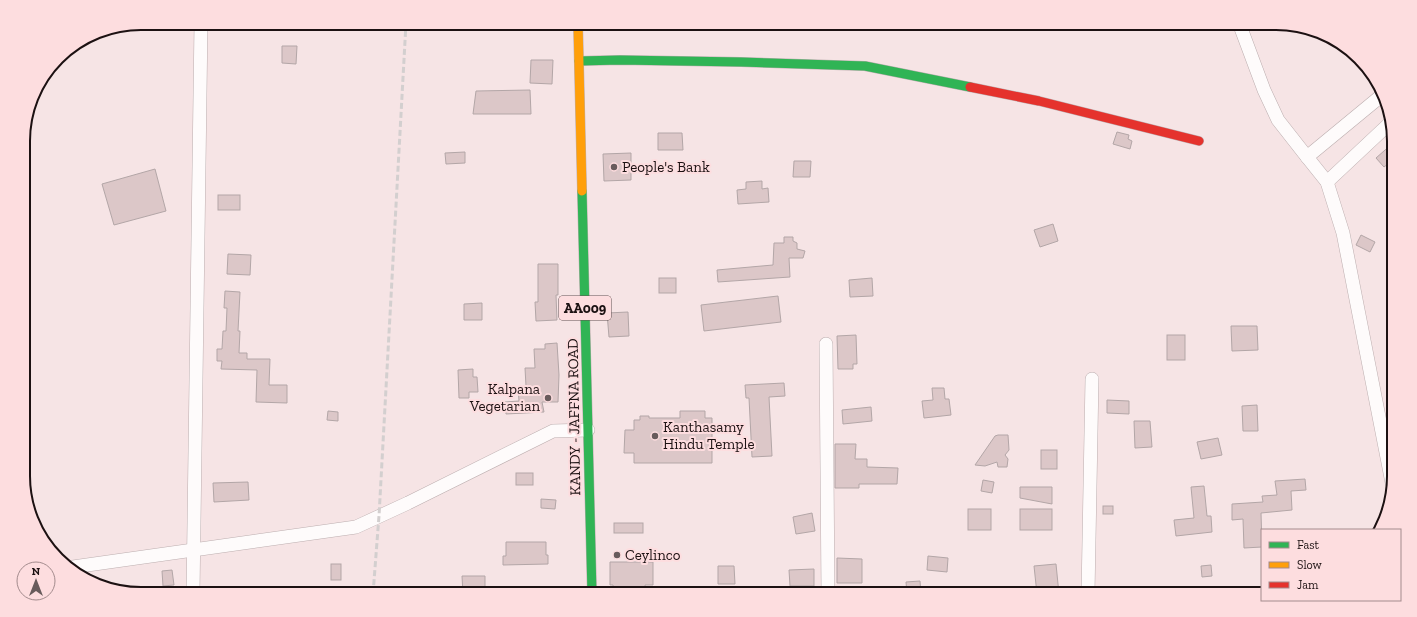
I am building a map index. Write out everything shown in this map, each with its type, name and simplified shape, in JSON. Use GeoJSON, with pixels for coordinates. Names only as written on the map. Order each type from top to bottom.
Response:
{"type":"FeatureCollection","features":[{"type":"Feature","properties":{"kind":"main road","name":"KANDY - JAFFNA ROAD"},"geometry":{"type":"LineString","coordinates":[[578,30],[592,587]]}},
{"type":"Feature","properties":{"kind":"main road"},"geometry":{"type":"LineString","coordinates":[[579,61],[726,61],[865,66],[1039,101],[1200,141]]}},
{"type":"Feature","properties":{"kind":"street"},"geometry":{"type":"LineString","coordinates":[[193,587],[201,30]]}},
{"type":"Feature","properties":{"kind":"street"},"geometry":{"type":"LineString","coordinates":[[1242,30],[1264,90],[1278,120],[1327,182],[1342,233],[1387,458]]}},
{"type":"Feature","properties":{"kind":"street"},"geometry":{"type":"LineString","coordinates":[[1307,156],[1378,97]]}},
{"type":"Feature","properties":{"kind":"street"},"geometry":{"type":"LineString","coordinates":[[1327,182],[1386,127]]}},
{"type":"Feature","properties":{"kind":"street"},"geometry":{"type":"LineString","coordinates":[[826,344],[828,587]]}},
{"type":"Feature","properties":{"kind":"street"},"geometry":{"type":"LineString","coordinates":[[1088,587],[1092,379]]}},
{"type":"Feature","properties":{"kind":"street"},"geometry":{"type":"LineString","coordinates":[[78,566],[356,527],[408,503],[553,431],[588,430]]}},
{"type":"Feature","properties":{"kind":"building"},"geometry":{"type":"Polygon","coordinates":[[[282,46],[297,46],[296,64],[282,63],[282,46]]]}},
{"type":"Feature","properties":{"kind":"building"},"geometry":{"type":"Polygon","coordinates":[[[531,60],[553,60],[552,84],[530,83],[531,60]]]}},
{"type":"Feature","properties":{"kind":"building"},"geometry":{"type":"Polygon","coordinates":[[[530,90],[531,114],[473,114],[476,91],[530,90]]]}},
{"type":"Feature","properties":{"kind":"building"},"geometry":{"type":"Polygon","coordinates":[[[1117,132],[1129,135],[1128,139],[1132,141],[1130,149],[1113,144],[1117,132]]]}},
{"type":"Feature","properties":{"kind":"building"},"geometry":{"type":"Polygon","coordinates":[[[658,133],[682,133],[683,150],[658,150],[658,133]]]}},
{"type":"Feature","properties":{"kind":"building"},"geometry":{"type":"Polygon","coordinates":[[[1387,148],[1387,165],[1384,167],[1376,158],[1387,148]]]}},
{"type":"Feature","properties":{"kind":"building"},"geometry":{"type":"Polygon","coordinates":[[[465,152],[465,163],[446,164],[445,153],[465,152]]]}},
{"type":"Feature","properties":{"kind":"building"},"geometry":{"type":"Polygon","coordinates":[[[631,153],[631,180],[604,181],[603,154],[631,153]]]}},
{"type":"Feature","properties":{"kind":"building"},"geometry":{"type":"Polygon","coordinates":[[[794,161],[811,161],[810,177],[793,177],[794,161]]]}},
{"type":"Feature","properties":{"kind":"building"},"geometry":{"type":"Polygon","coordinates":[[[155,169],[166,211],[114,225],[102,184],[155,169]]]}},
{"type":"Feature","properties":{"kind":"building"},"geometry":{"type":"Polygon","coordinates":[[[762,181],[762,189],[768,188],[769,202],[738,204],[737,190],[746,189],[746,182],[762,181]]]}},
{"type":"Feature","properties":{"kind":"building"},"geometry":{"type":"Polygon","coordinates":[[[218,195],[240,195],[240,210],[218,210],[218,195]]]}},
{"type":"Feature","properties":{"kind":"building"},"geometry":{"type":"Polygon","coordinates":[[[1053,224],[1058,241],[1040,247],[1034,230],[1053,224]]]}},
{"type":"Feature","properties":{"kind":"building"},"geometry":{"type":"Polygon","coordinates":[[[1361,235],[1375,242],[1370,252],[1356,245],[1361,235]]]}},
{"type":"Feature","properties":{"kind":"building"},"geometry":{"type":"Polygon","coordinates":[[[784,237],[793,237],[793,241],[797,243],[797,249],[805,251],[803,258],[789,258],[790,277],[718,282],[717,270],[773,265],[774,243],[784,243],[784,237]]]}},
{"type":"Feature","properties":{"kind":"building"},"geometry":{"type":"Polygon","coordinates":[[[228,254],[251,255],[250,275],[227,274],[228,254]]]}},
{"type":"Feature","properties":{"kind":"building"},"geometry":{"type":"Polygon","coordinates":[[[538,264],[558,264],[558,295],[556,295],[557,320],[536,321],[535,302],[538,302],[538,264]]]}},
{"type":"Feature","properties":{"kind":"building"},"geometry":{"type":"Polygon","coordinates":[[[659,278],[676,278],[676,293],[659,293],[659,278]]]}},
{"type":"Feature","properties":{"kind":"building"},"geometry":{"type":"Polygon","coordinates":[[[872,278],[873,296],[850,297],[849,280],[872,278]]]}},
{"type":"Feature","properties":{"kind":"building"},"geometry":{"type":"Polygon","coordinates":[[[225,291],[240,292],[238,331],[240,331],[239,353],[247,353],[247,359],[270,359],[269,385],[287,385],[287,403],[256,402],[257,370],[221,369],[222,361],[217,361],[217,349],[222,349],[223,331],[226,331],[227,308],[224,308],[225,291]]]}},
{"type":"Feature","properties":{"kind":"building"},"geometry":{"type":"Polygon","coordinates":[[[778,296],[781,322],[704,331],[701,305],[778,296]]]}},
{"type":"Feature","properties":{"kind":"building"},"geometry":{"type":"Polygon","coordinates":[[[482,303],[482,320],[464,320],[464,304],[482,303]]]}},
{"type":"Feature","properties":{"kind":"building"},"geometry":{"type":"Polygon","coordinates":[[[628,312],[629,336],[609,337],[607,313],[628,312]]]}},
{"type":"Feature","properties":{"kind":"building"},"geometry":{"type":"Polygon","coordinates":[[[1231,326],[1257,326],[1258,350],[1232,351],[1231,326]]]}},
{"type":"Feature","properties":{"kind":"building"},"geometry":{"type":"Polygon","coordinates":[[[856,335],[857,364],[853,364],[853,369],[838,369],[837,336],[856,335]]]}},
{"type":"Feature","properties":{"kind":"building"},"geometry":{"type":"Polygon","coordinates":[[[1167,335],[1185,335],[1185,360],[1167,360],[1167,335]]]}},
{"type":"Feature","properties":{"kind":"building"},"geometry":{"type":"Polygon","coordinates":[[[557,343],[559,375],[558,402],[542,402],[544,412],[506,414],[505,402],[519,401],[518,387],[526,386],[525,368],[535,368],[534,349],[545,349],[545,344],[557,343]]]}},
{"type":"Feature","properties":{"kind":"building"},"geometry":{"type":"Polygon","coordinates":[[[473,369],[473,377],[477,377],[478,392],[469,392],[469,398],[459,398],[458,370],[473,369]]]}},
{"type":"Feature","properties":{"kind":"building"},"geometry":{"type":"Polygon","coordinates":[[[784,383],[785,396],[769,397],[772,456],[752,457],[749,398],[746,398],[745,385],[784,383]]]}},
{"type":"Feature","properties":{"kind":"building"},"geometry":{"type":"Polygon","coordinates":[[[932,388],[944,388],[945,399],[949,399],[951,415],[924,418],[922,401],[933,400],[932,388]]]}},
{"type":"Feature","properties":{"kind":"building"},"geometry":{"type":"Polygon","coordinates":[[[1107,400],[1129,401],[1129,414],[1107,413],[1107,400]]]}},
{"type":"Feature","properties":{"kind":"building"},"geometry":{"type":"Polygon","coordinates":[[[1257,405],[1258,431],[1243,431],[1242,406],[1257,405]]]}},
{"type":"Feature","properties":{"kind":"building"},"geometry":{"type":"Polygon","coordinates":[[[871,407],[872,421],[843,424],[842,410],[871,407]]]}},
{"type":"Feature","properties":{"kind":"building"},"geometry":{"type":"Polygon","coordinates":[[[328,411],[338,412],[338,421],[327,420],[328,411]]]}},
{"type":"Feature","properties":{"kind":"building"},"geometry":{"type":"Polygon","coordinates":[[[680,411],[705,411],[705,418],[712,418],[712,463],[634,463],[634,453],[624,453],[625,430],[634,430],[634,420],[640,420],[640,416],[649,416],[649,418],[680,418],[680,411]]]}},
{"type":"Feature","properties":{"kind":"building"},"geometry":{"type":"Polygon","coordinates":[[[1134,421],[1150,421],[1152,447],[1135,448],[1134,421]]]}},
{"type":"Feature","properties":{"kind":"building"},"geometry":{"type":"Polygon","coordinates":[[[1008,435],[1009,450],[1005,455],[1008,459],[1007,467],[998,467],[997,462],[985,466],[975,465],[995,436],[1008,435]]]}},
{"type":"Feature","properties":{"kind":"building"},"geometry":{"type":"Polygon","coordinates":[[[1218,438],[1222,455],[1201,459],[1197,442],[1218,438]]]}},
{"type":"Feature","properties":{"kind":"building"},"geometry":{"type":"Polygon","coordinates":[[[835,444],[856,444],[855,459],[867,459],[867,467],[898,468],[897,484],[859,484],[859,488],[835,488],[835,444]]]}},
{"type":"Feature","properties":{"kind":"building"},"geometry":{"type":"Polygon","coordinates":[[[1041,450],[1057,450],[1057,469],[1041,469],[1041,450]]]}},
{"type":"Feature","properties":{"kind":"building"},"geometry":{"type":"Polygon","coordinates":[[[516,473],[533,473],[533,485],[516,485],[516,473]]]}},
{"type":"Feature","properties":{"kind":"building"},"geometry":{"type":"Polygon","coordinates":[[[1305,479],[1306,490],[1291,491],[1292,510],[1261,513],[1261,547],[1244,548],[1243,519],[1232,520],[1232,504],[1263,502],[1262,496],[1277,495],[1275,481],[1305,479]]]}},
{"type":"Feature","properties":{"kind":"building"},"geometry":{"type":"Polygon","coordinates":[[[983,480],[994,482],[992,493],[981,491],[983,480]]]}},
{"type":"Feature","properties":{"kind":"building"},"geometry":{"type":"Polygon","coordinates":[[[248,482],[249,500],[214,502],[213,483],[248,482]]]}},
{"type":"Feature","properties":{"kind":"building"},"geometry":{"type":"Polygon","coordinates":[[[1204,486],[1207,516],[1211,516],[1212,532],[1176,536],[1174,520],[1194,518],[1191,487],[1204,486]]]}},
{"type":"Feature","properties":{"kind":"building"},"geometry":{"type":"Polygon","coordinates":[[[1020,487],[1052,487],[1052,504],[1020,498],[1020,487]]]}},
{"type":"Feature","properties":{"kind":"building"},"geometry":{"type":"Polygon","coordinates":[[[541,499],[556,500],[555,509],[541,508],[541,499]]]}},
{"type":"Feature","properties":{"kind":"building"},"geometry":{"type":"Polygon","coordinates":[[[1103,506],[1113,506],[1113,514],[1103,514],[1103,506]]]}},
{"type":"Feature","properties":{"kind":"building"},"geometry":{"type":"Polygon","coordinates":[[[968,509],[991,509],[991,530],[968,530],[968,509]]]}},
{"type":"Feature","properties":{"kind":"building"},"geometry":{"type":"Polygon","coordinates":[[[1020,509],[1052,509],[1052,530],[1020,530],[1020,509]]]}},
{"type":"Feature","properties":{"kind":"building"},"geometry":{"type":"Polygon","coordinates":[[[812,513],[815,531],[796,534],[793,517],[812,513]]]}},
{"type":"Feature","properties":{"kind":"building"},"geometry":{"type":"Polygon","coordinates":[[[614,523],[643,523],[643,533],[614,533],[614,523]]]}},
{"type":"Feature","properties":{"kind":"building"},"geometry":{"type":"Polygon","coordinates":[[[506,542],[546,542],[548,564],[503,565],[503,556],[506,556],[506,542]]]}},
{"type":"Feature","properties":{"kind":"building"},"geometry":{"type":"Polygon","coordinates":[[[928,556],[948,558],[947,572],[927,570],[928,556]]]}},
{"type":"Feature","properties":{"kind":"building"},"geometry":{"type":"Polygon","coordinates":[[[837,558],[862,559],[862,583],[837,583],[837,558]]]}},
{"type":"Feature","properties":{"kind":"building"},"geometry":{"type":"Polygon","coordinates":[[[610,562],[653,562],[653,585],[645,585],[645,587],[613,587],[613,585],[610,585],[610,562]]]}},
{"type":"Feature","properties":{"kind":"building"},"geometry":{"type":"Polygon","coordinates":[[[331,564],[341,564],[341,580],[331,580],[331,564]]]}},
{"type":"Feature","properties":{"kind":"building"},"geometry":{"type":"Polygon","coordinates":[[[1056,564],[1058,587],[1036,587],[1034,566],[1056,564]]]}},
{"type":"Feature","properties":{"kind":"building"},"geometry":{"type":"Polygon","coordinates":[[[1211,565],[1212,576],[1202,577],[1201,566],[1211,565]]]}},
{"type":"Feature","properties":{"kind":"building"},"geometry":{"type":"Polygon","coordinates":[[[718,566],[734,566],[735,584],[718,584],[718,566]]]}},
{"type":"Feature","properties":{"kind":"building"},"geometry":{"type":"Polygon","coordinates":[[[814,569],[814,586],[790,586],[789,570],[814,569]]]}},
{"type":"Feature","properties":{"kind":"building"},"geometry":{"type":"Polygon","coordinates":[[[172,570],[174,585],[163,586],[162,571],[172,570]]]}},
{"type":"Feature","properties":{"kind":"building"},"geometry":{"type":"Polygon","coordinates":[[[462,576],[485,576],[485,587],[463,587],[462,576]]]}},
{"type":"Feature","properties":{"kind":"building"},"geometry":{"type":"Polygon","coordinates":[[[920,581],[920,587],[906,587],[906,582],[920,581]]]}},
{"type":"Feature","properties":{"kind":"railway"},"geometry":{"type":"LineString","coordinates":[[374,587],[379,516],[406,30]]}},
{"type":"Feature","properties":{"kind":"traffic: fast"},"geometry":{"type":"LineString","coordinates":[[579,61],[620,60],[741,62],[865,66],[970,87]]}},
{"type":"Feature","properties":{"kind":"traffic: fast"},"geometry":{"type":"LineString","coordinates":[[582,191],[592,587]]}},
{"type":"Feature","properties":{"kind":"traffic: slow"},"geometry":{"type":"LineString","coordinates":[[578,30],[582,191]]}},
{"type":"Feature","properties":{"kind":"traffic: jam"},"geometry":{"type":"LineString","coordinates":[[970,87],[1039,101],[1199,141]]}},
{"type":"Feature","properties":{"kind":"place","name":"People's Bank"},"geometry":{"type":"Point","coordinates":[614,167]}},
{"type":"Feature","properties":{"kind":"place","name":"Kalpana Vegetarian"},"geometry":{"type":"Point","coordinates":[548,398]}},
{"type":"Feature","properties":{"kind":"place","name":"Kanthasamy Hindu Temple"},"geometry":{"type":"Point","coordinates":[655,436]}},
{"type":"Feature","properties":{"kind":"place","name":"Ceylinco"},"geometry":{"type":"Point","coordinates":[617,555]}}]}
